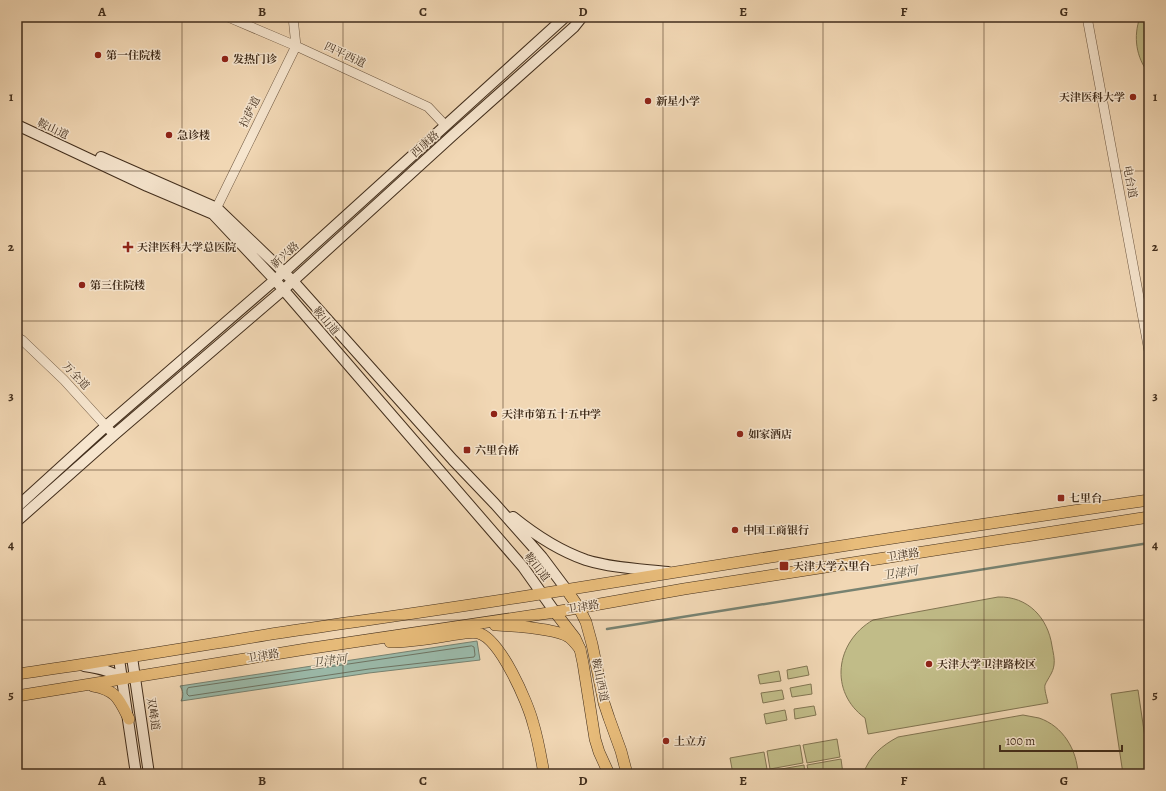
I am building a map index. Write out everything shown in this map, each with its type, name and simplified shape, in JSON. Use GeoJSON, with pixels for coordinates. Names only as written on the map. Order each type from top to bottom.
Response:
{"type":"FeatureCollection","features":[{"type":"Feature","properties":{"kind":"main road","name":"新兴路"},"geometry":{"type":"LineString","coordinates":[[17,507],[106,426],[284,272],[565,17]]}},
{"type":"Feature","properties":{"kind":"main road","name":"西康路"},"geometry":{"type":"LineString","coordinates":[[17,521],[114,435],[283,290],[452,135],[574,27],[582,17]]}},
{"type":"Feature","properties":{"kind":"main road","name":"鞍山道"},"geometry":{"type":"LineString","coordinates":[[17,119],[215,211],[293,281],[542,557],[566,589]]}},
{"type":"Feature","properties":{"kind":"main road","name":"鞍山道"},"geometry":{"type":"LineString","coordinates":[[17,125],[147,186],[215,211],[523,567],[555,612]]}},
{"type":"Feature","properties":{"kind":"main road","name":"卫津路"},"geometry":{"type":"LineString","coordinates":[[17,674],[1062,512],[1149,500]]}},
{"type":"Feature","properties":{"kind":"main road"},"geometry":{"type":"LineString","coordinates":[[495,504],[525,527],[555,545],[586,559],[606,564],[673,572]]}},
{"type":"Feature","properties":{"kind":"main road","name":"卫津路"},"geometry":{"type":"LineString","coordinates":[[17,696],[368,639],[555,612],[691,588],[1149,517]]}},
{"type":"Feature","properties":{"kind":"main road","name":"鞍山西道"},"geometry":{"type":"LineString","coordinates":[[566,589],[579,608],[586,622],[604,704],[621,751],[627,774]]}},
{"type":"Feature","properties":{"kind":"main road","name":"鞍山西道"},"geometry":{"type":"LineString","coordinates":[[555,612],[575,638],[580,649],[595,739],[609,774]]}},
{"type":"Feature","properties":{"kind":"main road"},"geometry":{"type":"LineString","coordinates":[[464,625],[498,625],[550,631],[567,636],[575,642],[580,649]]}},
{"type":"Feature","properties":{"kind":"main road"},"geometry":{"type":"LineString","coordinates":[[368,639],[401,642],[479,633],[489,640],[508,664],[534,723],[544,774]]}},
{"type":"Feature","properties":{"kind":"main road","name":"双峰道"},"geometry":{"type":"LineString","coordinates":[[132,657],[142,717],[149,774]]}},
{"type":"Feature","properties":{"kind":"main road"},"geometry":{"type":"LineString","coordinates":[[119,659],[136,774]]}},
{"type":"Feature","properties":{"kind":"main road"},"geometry":{"type":"LineString","coordinates":[[81,665],[104,670],[123,679],[135,698],[142,717]]}},
{"type":"Feature","properties":{"kind":"main road"},"geometry":{"type":"LineString","coordinates":[[84,686],[106,689],[111,692],[120,701],[128,719]]}},
{"type":"Feature","properties":{"kind":"street","name":"四平西道"},"geometry":{"type":"LineString","coordinates":[[228,17],[296,46],[428,107],[445,125]]}},
{"type":"Feature","properties":{"kind":"street"},"geometry":{"type":"LineString","coordinates":[[293,17],[296,46]]}},
{"type":"Feature","properties":{"kind":"street","name":"电台道"},"geometry":{"type":"LineString","coordinates":[[1087,17],[1149,351]]}},
{"type":"Feature","properties":{"kind":"street","name":"拉萨道"},"geometry":{"type":"LineString","coordinates":[[215,211],[296,46]]}},
{"type":"Feature","properties":{"kind":"street","name":"万全道"},"geometry":{"type":"LineString","coordinates":[[17,337],[64,380],[114,435]]}},
{"type":"Feature","properties":{"kind":"shaded area"},"geometry":{"type":"Polygon","coordinates":[[[1140,17],[1149,17],[1149,74],[1141,61],[1137,47],[1136,39],[1140,17]]]}},
{"type":"Feature","properties":{"kind":"shaded area"},"geometry":{"type":"Polygon","coordinates":[[[998,597],[1019,600],[1035,611],[1046,626],[1050,636],[1054,660],[1053,671],[1045,685],[1048,703],[868,734],[865,718],[853,707],[846,695],[842,681],[841,668],[844,654],[860,629],[873,620],[998,597]]]}},
{"type":"Feature","properties":{"kind":"shaded area"},"geometry":{"type":"Polygon","coordinates":[[[807,666],[809,675],[788,679],[787,670],[807,666]]]}},
{"type":"Feature","properties":{"kind":"shaded area"},"geometry":{"type":"Polygon","coordinates":[[[779,671],[781,681],[760,684],[758,675],[779,671]]]}},
{"type":"Feature","properties":{"kind":"shaded area"},"geometry":{"type":"Polygon","coordinates":[[[811,684],[812,694],[792,697],[790,688],[811,684]]]}},
{"type":"Feature","properties":{"kind":"shaded area"},"geometry":{"type":"Polygon","coordinates":[[[782,690],[784,699],[763,703],[761,693],[782,690]]]}},
{"type":"Feature","properties":{"kind":"shaded area"},"geometry":{"type":"Polygon","coordinates":[[[1138,690],[1149,772],[1123,774],[1111,694],[1138,690]]]}},
{"type":"Feature","properties":{"kind":"shaded area"},"geometry":{"type":"Polygon","coordinates":[[[814,706],[816,715],[795,719],[794,709],[814,706]]]}},
{"type":"Feature","properties":{"kind":"shaded area"},"geometry":{"type":"Polygon","coordinates":[[[785,710],[787,720],[766,724],[764,714],[785,710]]]}},
{"type":"Feature","properties":{"kind":"shaded area"},"geometry":{"type":"Polygon","coordinates":[[[1023,715],[1039,718],[1048,722],[1062,733],[1072,748],[1078,774],[863,774],[869,762],[877,752],[886,744],[898,737],[1023,715]]]}},
{"type":"Feature","properties":{"kind":"shaded area"},"geometry":{"type":"Polygon","coordinates":[[[837,739],[840,757],[807,763],[803,745],[837,739]]]}},
{"type":"Feature","properties":{"kind":"shaded area"},"geometry":{"type":"Polygon","coordinates":[[[800,745],[803,763],[770,769],[767,751],[800,745]]]}},
{"type":"Feature","properties":{"kind":"shaded area"},"geometry":{"type":"Polygon","coordinates":[[[764,752],[767,769],[733,774],[730,758],[764,752]]]}},
{"type":"Feature","properties":{"kind":"shaded area"},"geometry":{"type":"Polygon","coordinates":[[[841,759],[843,774],[809,774],[807,765],[841,759]]]}},
{"type":"Feature","properties":{"kind":"shaded area"},"geometry":{"type":"Polygon","coordinates":[[[804,765],[805,774],[771,774],[770,771],[804,765]]]}},
{"type":"Feature","properties":{"kind":"water"},"geometry":{"type":"Polygon","coordinates":[[[477,641],[480,660],[369,673],[181,701],[183,693],[180,686],[477,641]]]}},
{"type":"Feature","properties":{"kind":"waterway","name":"卫津河"},"geometry":{"type":"LineString","coordinates":[[607,629],[1149,543]]}},
{"type":"Feature","properties":{"kind":"place","name":"第一住院楼"},"geometry":{"type":"Point","coordinates":[98,55]}},
{"type":"Feature","properties":{"kind":"place","name":"发热门诊"},"geometry":{"type":"Point","coordinates":[225,59]}},
{"type":"Feature","properties":{"kind":"place","name":"天津医科大学"},"geometry":{"type":"Point","coordinates":[1133,97]}},
{"type":"Feature","properties":{"kind":"place","name":"新星小学"},"geometry":{"type":"Point","coordinates":[648,101]}},
{"type":"Feature","properties":{"kind":"place","name":"急诊楼"},"geometry":{"type":"Point","coordinates":[169,135]}},
{"type":"Feature","properties":{"kind":"place","name":"天津医科大学总医院"},"geometry":{"type":"Point","coordinates":[128,247]}},
{"type":"Feature","properties":{"kind":"place","name":"第三住院楼"},"geometry":{"type":"Point","coordinates":[82,285]}},
{"type":"Feature","properties":{"kind":"place","name":"天津市第五十五中学"},"geometry":{"type":"Point","coordinates":[494,414]}},
{"type":"Feature","properties":{"kind":"place","name":"如家酒店"},"geometry":{"type":"Point","coordinates":[740,434]}},
{"type":"Feature","properties":{"kind":"place","name":"六里台桥"},"geometry":{"type":"Point","coordinates":[467,450]}},
{"type":"Feature","properties":{"kind":"place","name":"七里台"},"geometry":{"type":"Point","coordinates":[1061,498]}},
{"type":"Feature","properties":{"kind":"place","name":"中国工商银行"},"geometry":{"type":"Point","coordinates":[735,530]}},
{"type":"Feature","properties":{"kind":"place","name":"天津大学六里台"},"geometry":{"type":"Point","coordinates":[784,566]}},
{"type":"Feature","properties":{"kind":"place","name":"天津大学卫津路校区"},"geometry":{"type":"Point","coordinates":[929,664]}},
{"type":"Feature","properties":{"kind":"place","name":"土立方"},"geometry":{"type":"Point","coordinates":[666,741]}}]}
